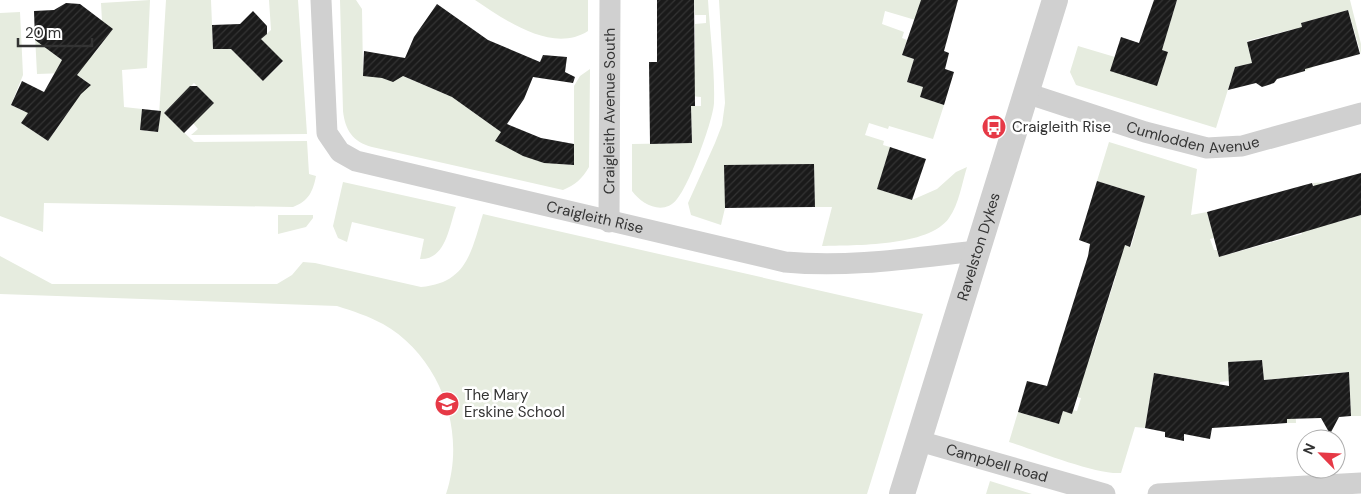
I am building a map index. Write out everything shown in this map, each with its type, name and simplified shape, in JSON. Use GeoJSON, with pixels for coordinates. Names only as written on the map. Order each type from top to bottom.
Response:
{"type":"FeatureCollection","features":[{"type":"Feature","properties":{"kind":"street","name":"Craigleith Rise"},"geometry":{"type":"LineString","coordinates":[[321,0],[326,124],[330,141],[340,152],[365,164],[785,262],[870,264],[977,251]]}},
{"type":"Feature","properties":{"kind":"street","name":"Craigleith Avenue South"},"geometry":{"type":"LineString","coordinates":[[609,222],[610,0]]}},
{"type":"Feature","properties":{"kind":"street","name":"Ravelston Dykes"},"geometry":{"type":"LineString","coordinates":[[902,494],[1055,0]]}},
{"type":"Feature","properties":{"kind":"street","name":"Cumlodden Avenue"},"geometry":{"type":"LineString","coordinates":[[1026,94],[1145,132],[1207,148],[1242,146],[1361,113]]}},
{"type":"Feature","properties":{"kind":"street","name":"Campbell Road"},"geometry":{"type":"LineString","coordinates":[[919,441],[1105,494]]}},
{"type":"Feature","properties":{"kind":"street"},"geometry":{"type":"LineString","coordinates":[[1158,494],[1361,483]]}},
{"type":"Feature","properties":{"kind":"shaded area"},"geometry":{"type":"Polygon","coordinates":[[[150,0],[147,68],[122,70],[124,107],[142,109],[140,130],[158,132],[166,0],[211,0],[213,49],[231,49],[263,81],[283,62],[261,39],[271,30],[269,0],[298,0],[307,134],[191,135],[198,129],[193,123],[214,103],[194,83],[164,113],[194,142],[307,141],[309,174],[316,176],[307,199],[293,207],[44,203],[43,232],[0,216],[0,13],[20,12],[23,75],[11,105],[23,111],[26,105],[32,108],[21,123],[48,141],[72,107],[86,81],[80,77],[62,78],[65,73],[37,74],[35,35],[43,45],[65,63],[94,54],[112,30],[102,21],[101,3],[150,0]]]}},
{"type":"Feature","properties":{"kind":"shaded area"},"geometry":{"type":"Polygon","coordinates":[[[340,0],[356,0],[362,9],[363,74],[365,76],[398,74],[448,94],[501,132],[497,141],[524,155],[543,161],[574,165],[574,86],[580,76],[590,69],[589,167],[578,181],[563,190],[372,147],[360,142],[348,129],[343,111],[340,0]]]}},
{"type":"Feature","properties":{"kind":"shaded area"},"geometry":{"type":"Polygon","coordinates":[[[475,0],[588,0],[588,31],[574,37],[559,39],[544,37],[514,25],[475,0]]]}},
{"type":"Feature","properties":{"kind":"shaded area"},"geometry":{"type":"Polygon","coordinates":[[[694,0],[708,0],[714,77],[713,112],[700,153],[682,192],[672,204],[660,208],[653,207],[641,201],[632,191],[632,144],[692,143],[691,106],[701,106],[701,97],[691,96],[695,62],[695,24],[706,23],[706,15],[695,15],[694,0]]]}},
{"type":"Feature","properties":{"kind":"shaded area"},"geometry":{"type":"Polygon","coordinates":[[[719,0],[921,0],[929,24],[885,11],[882,24],[904,32],[902,38],[907,40],[902,55],[914,59],[907,82],[923,87],[920,97],[944,105],[933,139],[889,126],[888,129],[869,123],[865,135],[884,141],[883,145],[890,147],[878,189],[912,200],[937,189],[956,172],[967,167],[958,200],[949,218],[939,227],[908,239],[871,244],[822,246],[832,207],[815,207],[814,164],[725,165],[725,208],[721,225],[691,215],[688,203],[722,125],[725,103],[719,0]]]}},
{"type":"Feature","properties":{"kind":"shaded area"},"geometry":{"type":"Polygon","coordinates":[[[1177,0],[1350,0],[1361,44],[1361,54],[1348,10],[1301,23],[1313,67],[1305,71],[1294,29],[1247,41],[1252,63],[1235,67],[1216,128],[1076,85],[1070,72],[1078,46],[1115,57],[1111,71],[1157,85],[1168,52],[1140,43],[1163,46],[1177,0]]]}},
{"type":"Feature","properties":{"kind":"shaded area"},"geometry":{"type":"Polygon","coordinates":[[[1109,142],[1197,169],[1191,215],[1207,212],[1214,238],[1210,239],[1219,257],[1302,234],[1300,225],[1319,208],[1313,183],[1327,182],[1338,222],[1361,215],[1361,416],[1351,416],[1349,372],[1304,375],[1304,399],[1295,399],[1296,423],[1287,423],[1284,378],[1264,380],[1262,360],[1228,362],[1229,381],[1220,382],[1216,405],[1204,403],[1207,382],[1154,373],[1145,428],[1135,427],[1121,473],[1110,473],[1081,466],[1009,442],[1018,412],[1059,424],[1063,411],[1072,414],[1073,410],[1077,411],[1081,398],[1077,397],[1088,358],[1058,349],[1060,343],[1092,352],[1099,331],[1073,323],[1074,318],[1100,326],[1116,276],[1098,270],[1103,238],[1131,247],[1136,229],[1122,224],[1127,209],[1140,212],[1145,196],[1097,181],[1109,142]]]}},
{"type":"Feature","properties":{"kind":"shaded area"},"geometry":{"type":"Polygon","coordinates":[[[343,182],[456,207],[441,248],[429,258],[420,259],[424,239],[352,222],[347,242],[338,238],[333,226],[343,182]]]}},
{"type":"Feature","properties":{"kind":"shaded area"},"geometry":{"type":"Polygon","coordinates":[[[483,214],[923,314],[867,494],[446,494],[452,470],[453,446],[451,422],[444,398],[434,376],[420,356],[403,338],[372,319],[337,306],[0,294],[0,256],[52,284],[277,284],[292,275],[303,262],[315,263],[421,287],[436,284],[458,272],[470,253],[483,214]]]}},
{"type":"Feature","properties":{"kind":"shaded area"},"geometry":{"type":"Polygon","coordinates":[[[278,215],[313,215],[313,218],[306,227],[278,234],[278,215]]]}},
{"type":"Feature","properties":{"kind":"shaded area"},"geometry":{"type":"Polygon","coordinates":[[[990,481],[1032,494],[986,494],[990,481]]]}},
{"type":"Feature","properties":{"kind":"building"},"geometry":{"type":"Polygon","coordinates":[[[657,0],[694,0],[695,106],[691,106],[692,143],[650,144],[649,62],[657,62],[657,0]]]}},
{"type":"Feature","properties":{"kind":"building"},"geometry":{"type":"Polygon","coordinates":[[[921,0],[958,0],[944,51],[949,53],[945,69],[954,72],[944,105],[920,97],[923,87],[907,82],[914,59],[902,55],[921,0]]]}},
{"type":"Feature","properties":{"kind":"building"},"geometry":{"type":"Polygon","coordinates":[[[1154,0],[1177,0],[1162,50],[1168,52],[1157,86],[1110,71],[1121,37],[1139,43],[1154,0]]]}},
{"type":"Feature","properties":{"kind":"building"},"geometry":{"type":"Polygon","coordinates":[[[66,3],[80,4],[113,29],[77,75],[91,85],[81,94],[48,141],[21,123],[28,113],[11,105],[22,81],[44,92],[62,60],[35,40],[34,11],[54,10],[66,3]]]}},
{"type":"Feature","properties":{"kind":"building"},"geometry":{"type":"Polygon","coordinates":[[[437,4],[488,40],[540,62],[543,55],[567,57],[565,72],[575,77],[573,83],[533,77],[524,99],[507,124],[541,138],[574,144],[574,165],[544,163],[523,156],[495,141],[501,132],[452,97],[403,76],[393,82],[382,78],[363,76],[364,51],[405,58],[414,37],[437,4]]]}},
{"type":"Feature","properties":{"kind":"building"},"geometry":{"type":"Polygon","coordinates":[[[1348,10],[1360,54],[1305,69],[1305,71],[1277,79],[1274,83],[1262,87],[1256,83],[1228,90],[1235,67],[1252,63],[1247,42],[1302,27],[1301,23],[1348,10]]]}},
{"type":"Feature","properties":{"kind":"building"},"geometry":{"type":"Polygon","coordinates":[[[253,11],[267,26],[267,34],[261,39],[283,61],[263,81],[231,49],[213,49],[212,25],[240,24],[253,11]]]}},
{"type":"Feature","properties":{"kind":"building"},"geometry":{"type":"Polygon","coordinates":[[[190,86],[197,86],[214,103],[184,133],[164,113],[190,86]]]}},
{"type":"Feature","properties":{"kind":"building"},"geometry":{"type":"Polygon","coordinates":[[[142,109],[161,111],[158,132],[140,130],[142,109]]]}},
{"type":"Feature","properties":{"kind":"building"},"geometry":{"type":"Polygon","coordinates":[[[890,147],[926,159],[912,200],[877,189],[890,147]]]}},
{"type":"Feature","properties":{"kind":"building"},"geometry":{"type":"Polygon","coordinates":[[[814,164],[815,207],[725,208],[724,165],[814,164]]]}},
{"type":"Feature","properties":{"kind":"building"},"geometry":{"type":"Polygon","coordinates":[[[1361,173],[1361,215],[1219,257],[1207,212],[1312,183],[1313,186],[1361,173]]]}},
{"type":"Feature","properties":{"kind":"building"},"geometry":{"type":"Polygon","coordinates":[[[1097,181],[1145,196],[1130,247],[1125,245],[1072,414],[1063,411],[1059,424],[1018,412],[1027,381],[1047,386],[1088,256],[1090,244],[1079,240],[1097,181]]]}},
{"type":"Feature","properties":{"kind":"building"},"geometry":{"type":"Polygon","coordinates":[[[1262,360],[1264,380],[1349,372],[1351,416],[1339,417],[1333,429],[1327,429],[1321,418],[1287,419],[1287,423],[1212,428],[1210,439],[1184,434],[1184,441],[1165,437],[1165,432],[1145,428],[1154,373],[1229,386],[1228,362],[1262,360]]]}},
{"type":"Feature","properties":{"kind":"place","name":"Craigleith Rise"},"geometry":{"type":"Point","coordinates":[994,127]}},
{"type":"Feature","properties":{"kind":"place","name":"The Mary Erskine School"},"geometry":{"type":"Point","coordinates":[447,404]}}]}
